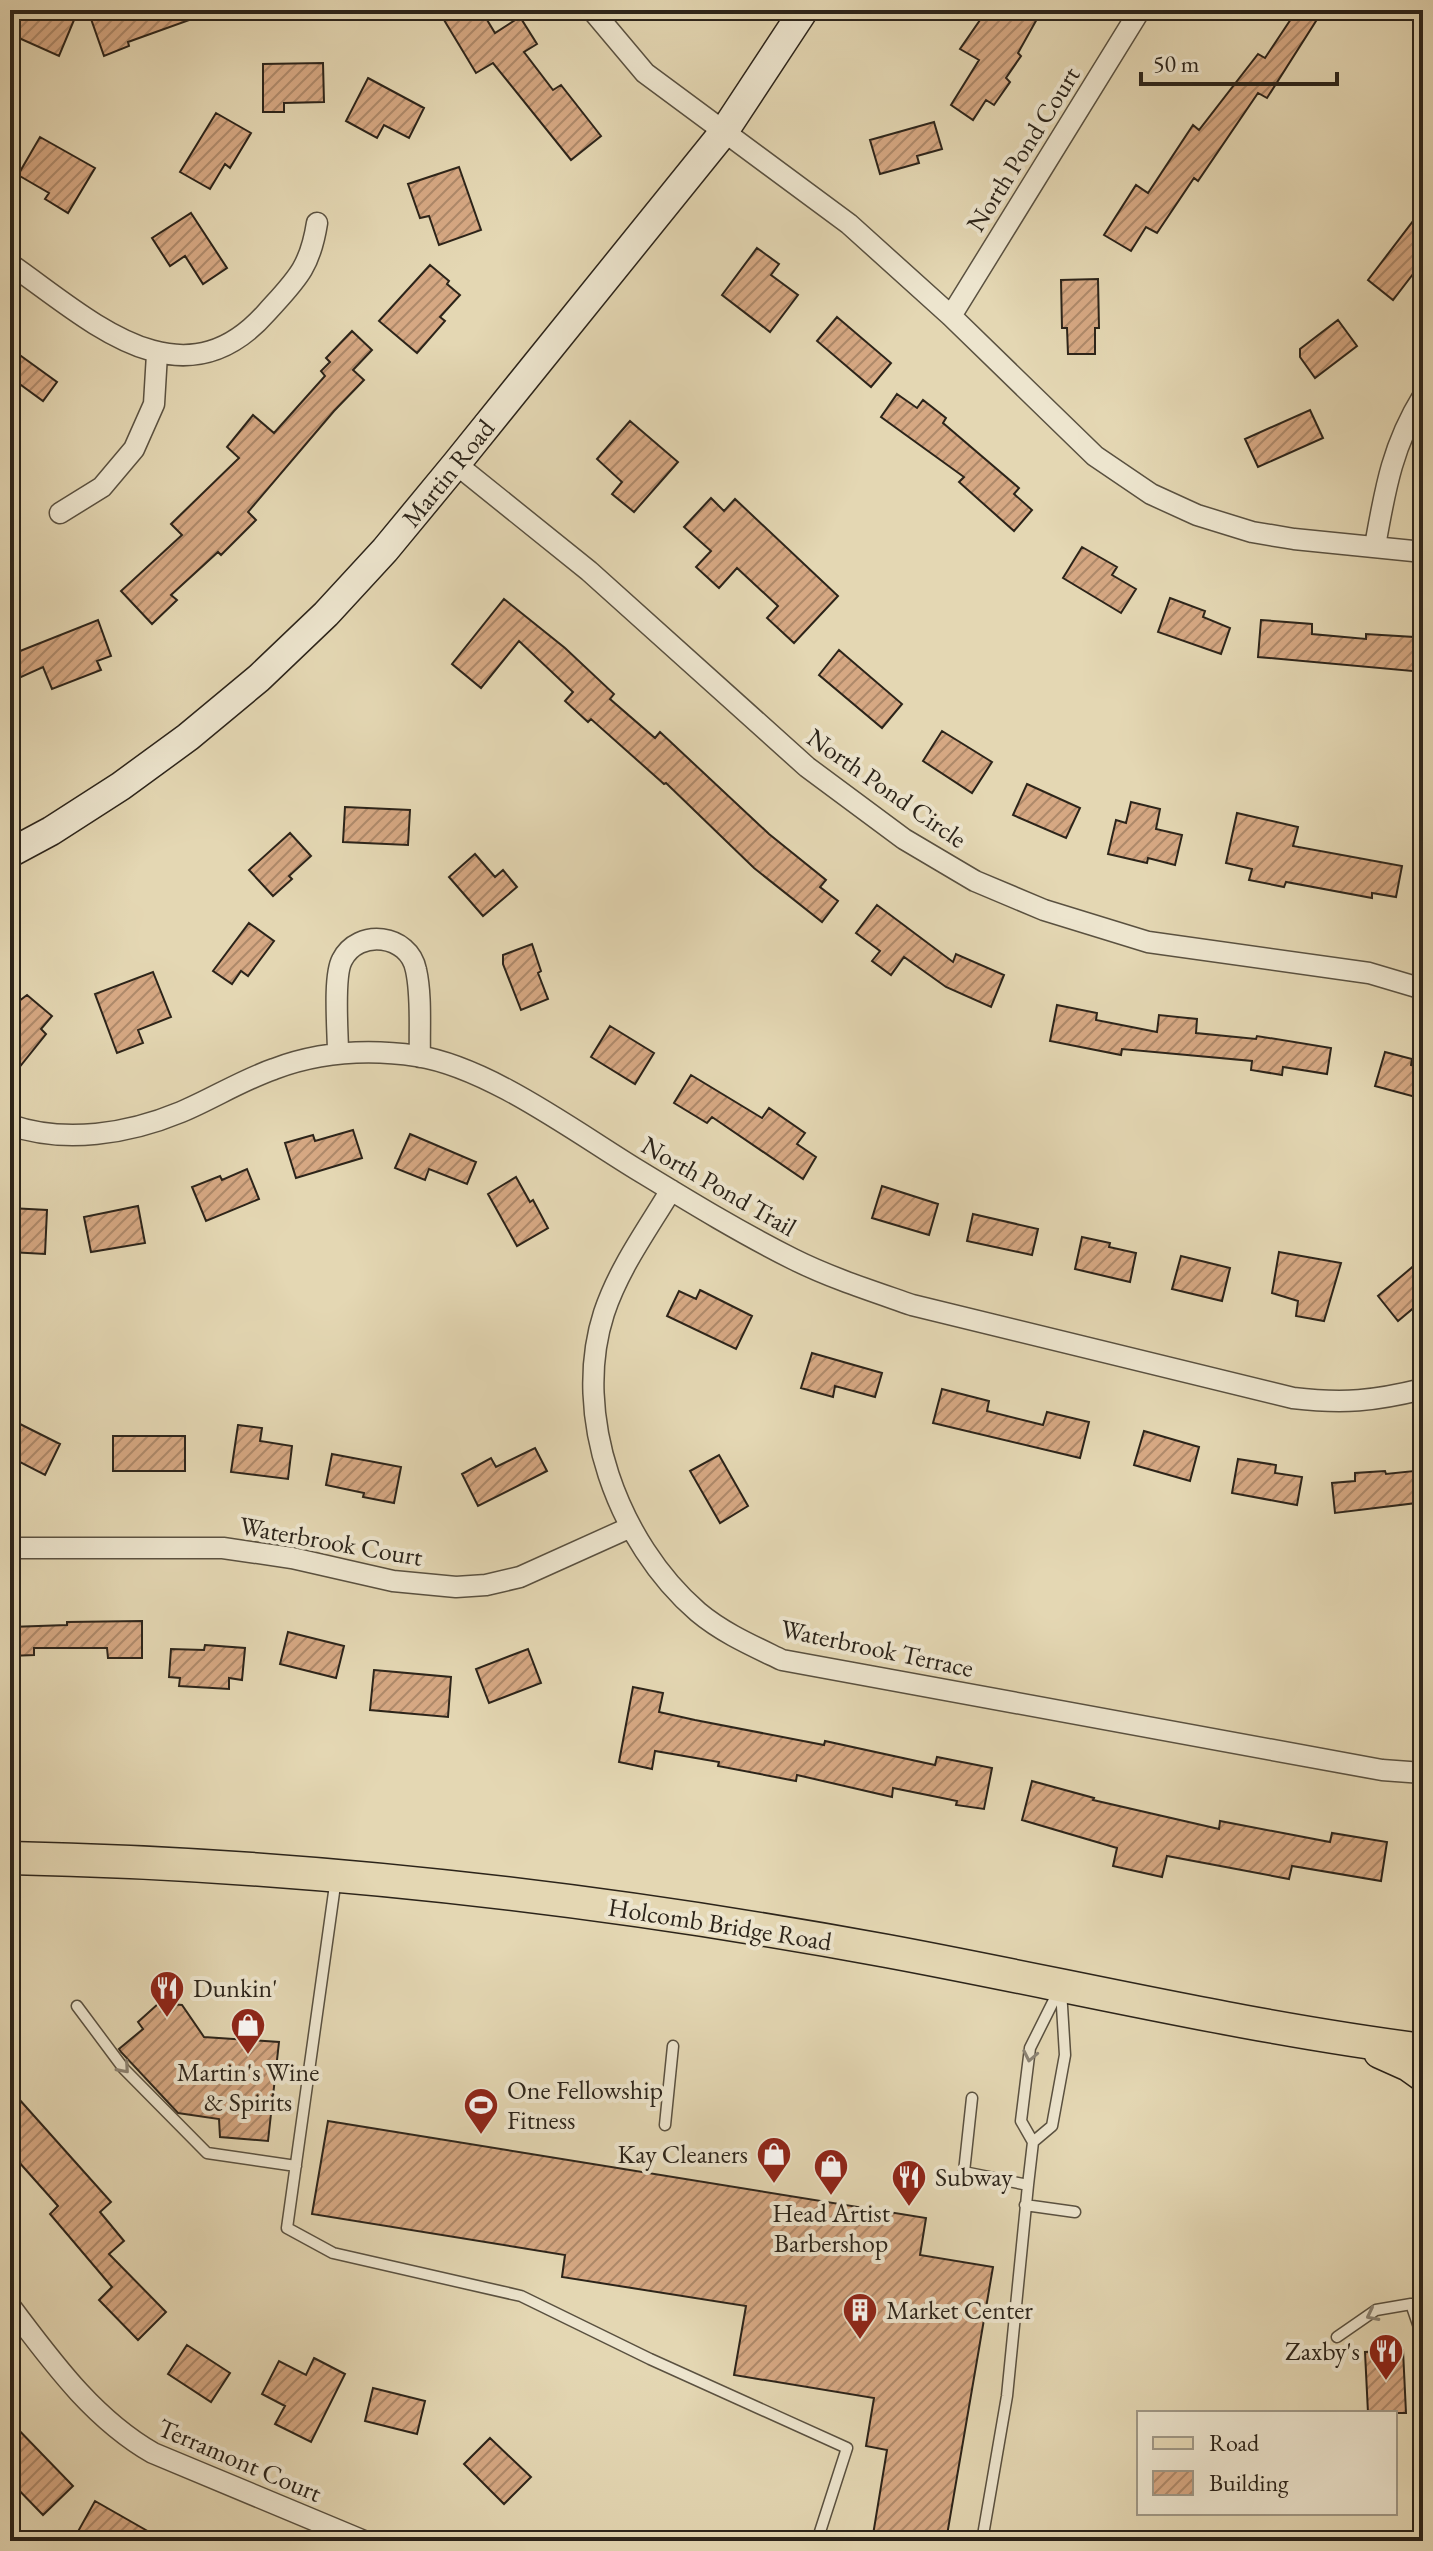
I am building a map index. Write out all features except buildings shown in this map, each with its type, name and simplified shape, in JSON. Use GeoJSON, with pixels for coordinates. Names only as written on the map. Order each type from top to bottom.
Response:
{"type":"FeatureCollection","features":[{"type":"Feature","properties":{"kind":"main road","name":"Holcomb Bridge Road"},"geometry":{"type":"LineString","coordinates":[[10,1858],[151,1863],[336,1876],[511,1894],[684,1917],[872,1948],[1351,2040],[1423,2050]]}},
{"type":"Feature","properties":{"kind":"main road"},"geometry":{"type":"LineString","coordinates":[[1351,2040],[1409,2065],[1423,2075]]}},
{"type":"Feature","properties":{"kind":"street"},"geometry":{"type":"LineString","coordinates":[[592,10],[645,73],[849,224],[951,316],[1095,456],[1151,494],[1197,515],[1252,532],[1423,552]]}},
{"type":"Feature","properties":{"kind":"street","name":"Martin Road"},"geometry":{"type":"LineString","coordinates":[[10,853],[121,786],[188,737],[259,678],[326,614],[376,560],[456,464],[723,133],[804,10]]}},
{"type":"Feature","properties":{"kind":"street","name":"North Pond Court"},"geometry":{"type":"LineString","coordinates":[[951,316],[1140,10]]}},
{"type":"Feature","properties":{"kind":"street"},"geometry":{"type":"LineString","coordinates":[[10,264],[122,341],[157,354],[182,356],[208,352],[231,343],[251,330],[302,273],[313,248],[317,223]]}},
{"type":"Feature","properties":{"kind":"street"},"geometry":{"type":"LineString","coordinates":[[60,513],[102,487],[134,449],[154,404],[157,354]]}},
{"type":"Feature","properties":{"kind":"street"},"geometry":{"type":"LineString","coordinates":[[1375,546],[1389,468],[1423,396]]}},
{"type":"Feature","properties":{"kind":"street","name":"North Pond Circle"},"geometry":{"type":"LineString","coordinates":[[456,464],[589,571],[807,767],[904,839],[975,881],[1044,910],[1148,942],[1369,973],[1423,989]]}},
{"type":"Feature","properties":{"kind":"street"},"geometry":{"type":"LineString","coordinates":[[338,1053],[338,975],[342,960],[356,943],[382,937],[404,947],[416,967],[420,1057]]}},
{"type":"Feature","properties":{"kind":"street","name":"North Pond Trail"},"geometry":{"type":"LineString","coordinates":[[10,1125],[34,1133],[90,1135],[140,1127],[180,1113],[274,1068],[338,1053],[379,1052],[420,1057],[461,1068],[495,1083],[671,1190],[794,1260],[850,1284],[912,1305],[1293,1398],[1334,1403],[1376,1400],[1423,1389]]}},
{"type":"Feature","properties":{"kind":"street","name":"Waterbrook Terrace"},"geometry":{"type":"LineString","coordinates":[[671,1190],[617,1278],[603,1316],[596,1354],[594,1395],[599,1436],[613,1486],[631,1527],[660,1571],[697,1611],[736,1639],[782,1660],[1382,1770],[1423,1773]]}},
{"type":"Feature","properties":{"kind":"street","name":"Waterbrook Court"},"geometry":{"type":"LineString","coordinates":[[10,1548],[223,1548],[292,1558],[393,1581],[456,1587],[486,1585],[520,1577],[631,1527]]}},
{"type":"Feature","properties":{"kind":"street","name":"Terramont Court"},"geometry":{"type":"LineString","coordinates":[[10,2306],[66,2380],[129,2439],[153,2453],[364,2541]]}},
{"type":"Feature","properties":{"kind":"lane"},"geometry":{"type":"LineString","coordinates":[[336,1876],[287,2228],[333,2253],[521,2296],[650,2359],[847,2448],[817,2541]]}},
{"type":"Feature","properties":{"kind":"lane"},"geometry":{"type":"LineString","coordinates":[[982,2541],[1007,2396],[1033,2142],[1021,2121],[1030,2048],[1061,1985]]}},
{"type":"Feature","properties":{"kind":"lane"},"geometry":{"type":"LineString","coordinates":[[1033,2142],[1052,2126],[1065,2055],[1061,1985]]}},
{"type":"Feature","properties":{"kind":"lane"},"geometry":{"type":"LineString","coordinates":[[77,2006],[124,2069],[207,2153],[296,2166]]}},
{"type":"Feature","properties":{"kind":"lane"},"geometry":{"type":"LineString","coordinates":[[665,2125],[673,2046]]}},
{"type":"Feature","properties":{"kind":"lane"},"geometry":{"type":"LineString","coordinates":[[972,2098],[964,2172],[1028,2185]]}},
{"type":"Feature","properties":{"kind":"lane"},"geometry":{"type":"LineString","coordinates":[[1025,2205],[1075,2212]]}},
{"type":"Feature","properties":{"kind":"lane"},"geometry":{"type":"LineString","coordinates":[[1337,2337],[1376,2310],[1411,2304],[1423,2339]]}},
{"type":"Feature","properties":{"kind":"place","name":"Dunkin'"},"geometry":{"type":"Point","coordinates":[167,2019]}},
{"type":"Feature","properties":{"kind":"place","name":"Martin's Wine & Spirits"},"geometry":{"type":"Point","coordinates":[248,2056]}},
{"type":"Feature","properties":{"kind":"place","name":"One Fellowship Fitness"},"geometry":{"type":"Point","coordinates":[481,2136]}},
{"type":"Feature","properties":{"kind":"place","name":"Kay Cleaners"},"geometry":{"type":"Point","coordinates":[774,2185]}},
{"type":"Feature","properties":{"kind":"place","name":"Head Artist Barbershop"},"geometry":{"type":"Point","coordinates":[831,2197]}},
{"type":"Feature","properties":{"kind":"place","name":"Subway"},"geometry":{"type":"Point","coordinates":[909,2208]}},
{"type":"Feature","properties":{"kind":"place","name":"Market Center"},"geometry":{"type":"Point","coordinates":[860,2341]}},
{"type":"Feature","properties":{"kind":"place","name":"Zaxby's"},"geometry":{"type":"Point","coordinates":[1386,2382]}}]}
